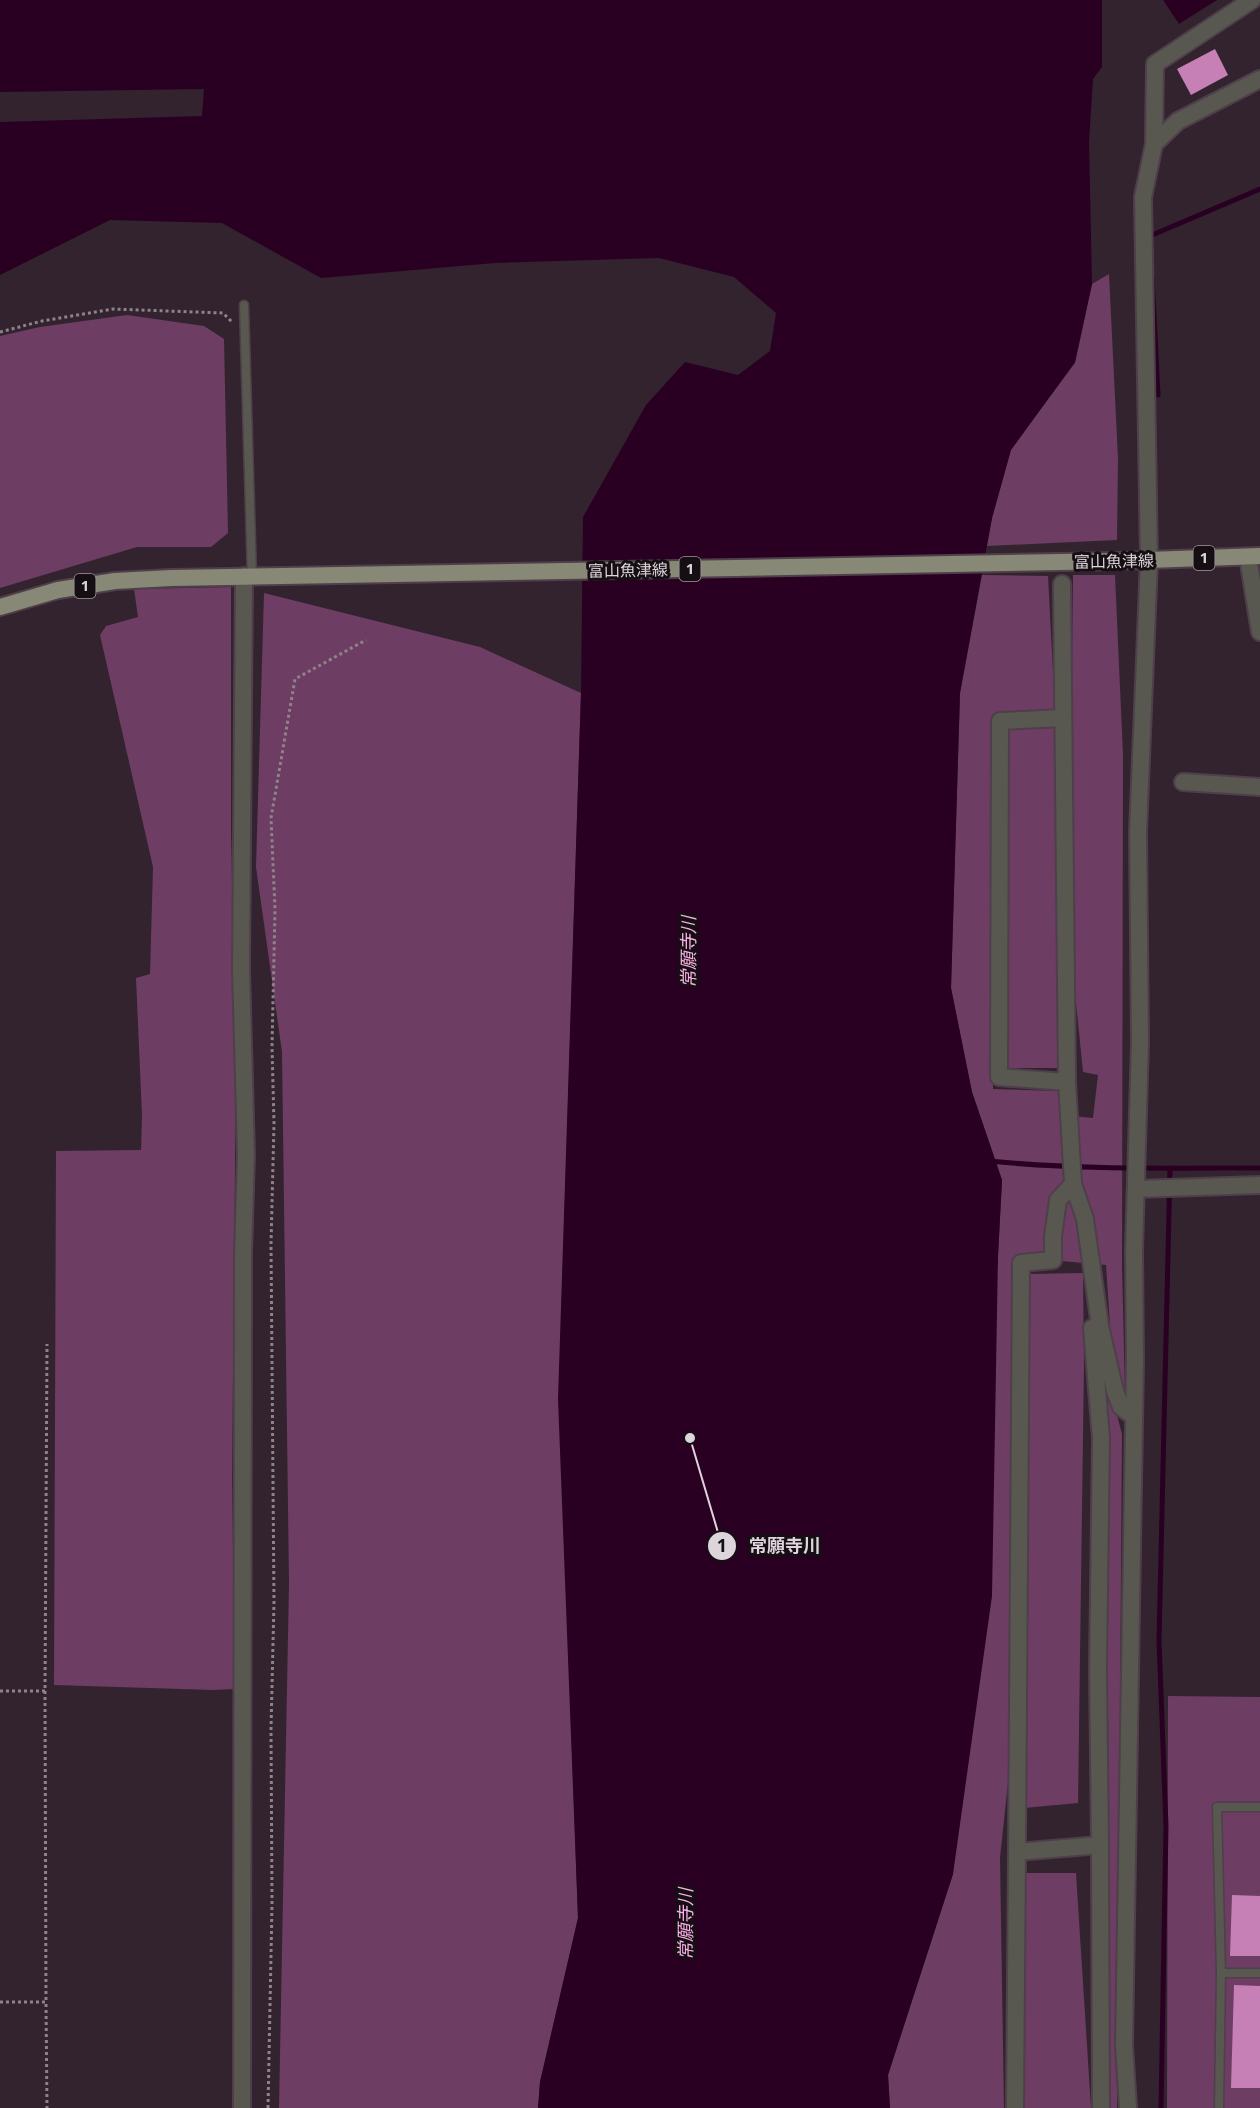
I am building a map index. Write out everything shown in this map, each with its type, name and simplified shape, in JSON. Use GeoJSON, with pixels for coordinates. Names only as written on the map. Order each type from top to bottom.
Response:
{"type":"FeatureCollection","features":[{"type":"Feature","properties":{"kind":"main road","name":"富山魚津線"},"geometry":{"type":"LineString","coordinates":[[0,607],[58,590],[115,581],[171,578],[1120,561],[1254,556]]}},
{"type":"Feature","properties":{"kind":"street"},"geometry":{"type":"LineString","coordinates":[[1128,2108],[1124,2045],[1140,1042],[1138,832],[1149,560],[1143,197],[1154,144],[1155,64],[1252,0]]}},
{"type":"Feature","properties":{"kind":"street"},"geometry":{"type":"LineString","coordinates":[[1154,144],[1178,121],[1260,79]]}},
{"type":"Feature","properties":{"kind":"street"},"geometry":{"type":"LineString","coordinates":[[1254,556],[1260,632]]}},
{"type":"Feature","properties":{"kind":"street"},"geometry":{"type":"LineString","coordinates":[[242,2108],[243,1254],[246,1155],[241,969],[252,576]]}},
{"type":"Feature","properties":{"kind":"street"},"geometry":{"type":"LineString","coordinates":[[1062,584],[1067,1082],[1073,1184],[1084,1219],[1100,1326],[1115,1391],[1122,1407],[1134,1418]]}},
{"type":"Feature","properties":{"kind":"street"},"geometry":{"type":"LineString","coordinates":[[1063,718],[1000,721],[999,1077],[1067,1082]]}},
{"type":"Feature","properties":{"kind":"street"},"geometry":{"type":"LineString","coordinates":[[1183,782],[1260,787]]}},
{"type":"Feature","properties":{"kind":"street"},"geometry":{"type":"LineString","coordinates":[[1015,2108],[1021,1263],[1053,1260],[1053,1237],[1058,1200],[1073,1184]]}},
{"type":"Feature","properties":{"kind":"street"},"geometry":{"type":"LineString","coordinates":[[1136,1189],[1260,1185]]}},
{"type":"Feature","properties":{"kind":"street"},"geometry":{"type":"LineString","coordinates":[[1100,1326],[1092,1328],[1101,1438],[1098,1668],[1101,2108]]}},
{"type":"Feature","properties":{"kind":"street"},"geometry":{"type":"LineString","coordinates":[[1017,1852],[1100,1845]]}},
{"type":"Feature","properties":{"kind":"lane"},"geometry":{"type":"LineString","coordinates":[[244,305],[252,576]]}},
{"type":"Feature","properties":{"kind":"lane"},"geometry":{"type":"LineString","coordinates":[[1219,2108],[1221,1973],[1217,1807],[1260,1807]]}},
{"type":"Feature","properties":{"kind":"lane"},"geometry":{"type":"LineString","coordinates":[[1221,1973],[1260,1973]]}},
{"type":"Feature","properties":{"kind":"path"},"geometry":{"type":"LineString","coordinates":[[0,332],[42,321],[113,309],[223,313],[234,327]]}},
{"type":"Feature","properties":{"kind":"path"},"geometry":{"type":"LineString","coordinates":[[268,2108],[274,1602],[271,1244],[275,909],[272,818],[296,679],[366,640]]}},
{"type":"Feature","properties":{"kind":"path"},"geometry":{"type":"LineString","coordinates":[[47,1344],[45,1691],[47,2108]]}},
{"type":"Feature","properties":{"kind":"path"},"geometry":{"type":"LineString","coordinates":[[0,1691],[45,1691]]}},
{"type":"Feature","properties":{"kind":"path"},"geometry":{"type":"LineString","coordinates":[[0,2002],[46,2002]]}},
{"type":"Feature","properties":{"kind":"shaded area"},"geometry":{"type":"Polygon","coordinates":[[[1109,274],[1118,459],[1117,540],[987,546],[992,518],[1011,449],[1075,363],[1092,284],[1109,274]]]}},
{"type":"Feature","properties":{"kind":"shaded area"},"geometry":{"type":"Polygon","coordinates":[[[127,315],[204,326],[224,339],[228,533],[211,547],[137,547],[0,588],[0,336],[40,327],[127,315]]]}},
{"type":"Feature","properties":{"kind":"shaded area"},"geometry":{"type":"Polygon","coordinates":[[[982,575],[1048,576],[1055,710],[992,716],[993,1089],[1060,1091],[1062,1115],[1093,1118],[1098,1075],[1083,1072],[1073,973],[1070,848],[1073,575],[1115,575],[1123,755],[1122,1266],[1125,1393],[1111,1340],[1106,1265],[1016,1257],[1009,1773],[1000,1858],[1004,2108],[890,2108],[888,2075],[953,1874],[998,1256],[1002,1180],[972,1092],[951,988],[960,693],[982,575]]]}},
{"type":"Feature","properties":{"kind":"shaded area"},"geometry":{"type":"Polygon","coordinates":[[[231,587],[231,832],[236,1064],[232,1479],[235,1689],[54,1685],[56,1151],[141,1150],[142,1116],[136,978],[150,974],[153,867],[100,635],[106,626],[138,617],[134,589],[231,587]]]}},
{"type":"Feature","properties":{"kind":"shaded area"},"geometry":{"type":"Polygon","coordinates":[[[264,593],[480,647],[581,693],[559,1388],[578,1918],[540,2082],[538,2108],[279,2108],[289,1583],[282,1052],[256,867],[264,593]]]}},
{"type":"Feature","properties":{"kind":"shaded area"},"geometry":{"type":"Polygon","coordinates":[[[1058,726],[1057,1068],[1004,1068],[1005,729],[1058,726]]]}},
{"type":"Feature","properties":{"kind":"shaded area"},"geometry":{"type":"Polygon","coordinates":[[[1083,1273],[1084,1364],[1078,1803],[1024,1808],[1029,1274],[1083,1273]]]}},
{"type":"Feature","properties":{"kind":"shaded area"},"geometry":{"type":"Polygon","coordinates":[[[1101,1355],[1122,1434],[1117,2108],[1107,2108],[1104,1724],[1107,1655],[1101,1355]]]}},
{"type":"Feature","properties":{"kind":"shaded area"},"geometry":{"type":"Polygon","coordinates":[[[1168,1696],[1260,1697],[1260,2108],[1167,2108],[1168,1696]]]}},
{"type":"Feature","properties":{"kind":"shaded area"},"geometry":{"type":"Polygon","coordinates":[[[1023,1873],[1076,1873],[1091,2108],[1023,2108],[1023,1873]]]}},
{"type":"Feature","properties":{"kind":"water"},"geometry":{"type":"Polygon","coordinates":[[[0,0],[1102,0],[1102,67],[1093,79],[1089,142],[1092,284],[1075,362],[1011,450],[992,518],[960,693],[951,988],[972,1092],[1002,1180],[998,1256],[992,1596],[953,1874],[888,2075],[890,2108],[538,2108],[540,2082],[578,1918],[558,1399],[581,693],[583,517],[646,405],[685,362],[738,375],[770,351],[776,313],[734,277],[659,258],[495,263],[321,278],[222,223],[110,220],[0,275],[0,0]]]}},
{"type":"Feature","properties":{"kind":"water"},"geometry":{"type":"Polygon","coordinates":[[[1163,0],[1217,0],[1179,24],[1163,0]]]}},
{"type":"Feature","properties":{"kind":"pier"},"geometry":{"type":"Polygon","coordinates":[[[204,89],[202,116],[0,122],[0,92],[204,89]]]}},
{"type":"Feature","properties":{"kind":"building"},"geometry":{"type":"Polygon","coordinates":[[[1215,49],[1228,75],[1191,95],[1177,69],[1215,49]]]}},
{"type":"Feature","properties":{"kind":"building"},"geometry":{"type":"Polygon","coordinates":[[[1232,1895],[1260,1896],[1260,1956],[1230,1956],[1232,1895]]]}},
{"type":"Feature","properties":{"kind":"building"},"geometry":{"type":"Polygon","coordinates":[[[1234,1985],[1260,1986],[1260,2088],[1231,2088],[1234,1985]]]}},
{"type":"Feature","properties":{"kind":"waterway"},"geometry":{"type":"LineString","coordinates":[[1151,241],[1150,236],[1260,189]]}},
{"type":"Feature","properties":{"kind":"waterway"},"geometry":{"type":"LineString","coordinates":[[1152,277],[1158,395]]}},
{"type":"Feature","properties":{"kind":"waterway"},"geometry":{"type":"LineString","coordinates":[[989,1161],[1091,1167],[1260,1168]]}},
{"type":"Feature","properties":{"kind":"waterway"},"geometry":{"type":"LineString","coordinates":[[1161,2108],[1166,1826],[1159,1640],[1170,1168]]}},
{"type":"Feature","properties":{"kind":"place","name":"常願寺川"},"geometry":{"type":"Point","coordinates":[690,1438]}}]}
